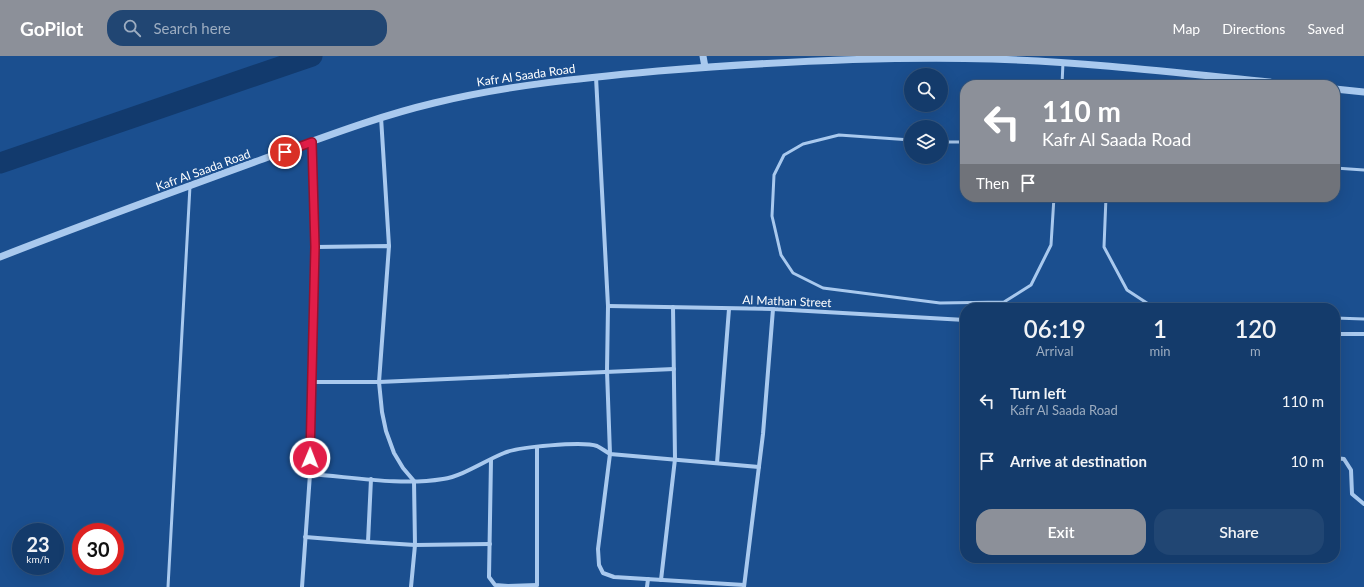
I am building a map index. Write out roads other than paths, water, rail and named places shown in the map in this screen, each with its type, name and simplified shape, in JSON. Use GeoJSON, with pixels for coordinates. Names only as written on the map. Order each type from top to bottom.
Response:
{"type":"FeatureCollection","features":[{"type":"Feature","properties":{"kind":"street"},"geometry":{"type":"LineString","coordinates":[[703,56],[705,67]]}},
{"type":"Feature","properties":{"kind":"street","name":"Kafr Al Saada Road"},"geometry":{"type":"LineString","coordinates":[[0,257],[381,117],[433,103],[538,83],[705,67],[913,58],[1063,62],[1247,80]]}},
{"type":"Feature","properties":{"kind":"street"},"geometry":{"type":"LineString","coordinates":[[596,77],[608,306],[607,372],[610,454],[598,549],[600,565],[603,573],[614,577],[744,586],[759,467],[773,309]]}},
{"type":"Feature","properties":{"kind":"street"},"geometry":{"type":"LineString","coordinates":[[1340,90],[1364,92]]}},
{"type":"Feature","properties":{"kind":"street"},"geometry":{"type":"LineString","coordinates":[[381,117],[389,246],[379,382],[382,412],[386,431],[394,453],[403,468],[414,481],[415,545],[411,587]]}},
{"type":"Feature","properties":{"kind":"street"},"geometry":{"type":"LineString","coordinates":[[302,587],[310,474],[315,247],[312,142]]}},
{"type":"Feature","properties":{"kind":"street"},"geometry":{"type":"LineString","coordinates":[[315,247],[389,246]]}},
{"type":"Feature","properties":{"kind":"street","name":"Al Mathan Street"},"geometry":{"type":"LineString","coordinates":[[608,306],[773,309],[960,320]]}},
{"type":"Feature","properties":{"kind":"street"},"geometry":{"type":"LineString","coordinates":[[661,580],[675,459],[672,308]]}},
{"type":"Feature","properties":{"kind":"street"},"geometry":{"type":"LineString","coordinates":[[717,463],[729,308]]}},
{"type":"Feature","properties":{"kind":"street"},"geometry":{"type":"LineString","coordinates":[[1340,334],[1364,334]]}},
{"type":"Feature","properties":{"kind":"street"},"geometry":{"type":"LineString","coordinates":[[312,382],[379,382],[674,369]]}},
{"type":"Feature","properties":{"kind":"street"},"geometry":{"type":"LineString","coordinates":[[310,474],[414,481],[442,479],[453,477],[505,452],[584,444],[597,446],[610,454],[759,467]]}},
{"type":"Feature","properties":{"kind":"street"},"geometry":{"type":"LineString","coordinates":[[491,460],[489,577],[495,585],[537,586],[537,448]]}},
{"type":"Feature","properties":{"kind":"street"},"geometry":{"type":"LineString","coordinates":[[1340,459],[1344,459],[1351,470],[1352,494],[1364,504]]}},
{"type":"Feature","properties":{"kind":"street"},"geometry":{"type":"LineString","coordinates":[[368,542],[371,479]]}},
{"type":"Feature","properties":{"kind":"street"},"geometry":{"type":"LineString","coordinates":[[305,537],[415,545],[490,544]]}},
{"type":"Feature","properties":{"kind":"street"},"geometry":{"type":"LineString","coordinates":[[647,587],[648,579]]}},
{"type":"Feature","properties":{"kind":"lane"},"geometry":{"type":"LineString","coordinates":[[1062,80],[1063,62]]}},
{"type":"Feature","properties":{"kind":"lane"},"geometry":{"type":"LineString","coordinates":[[904,140],[839,136],[803,144],[784,155],[774,175],[772,216],[781,255],[793,273],[823,288],[940,303],[1004,302],[1031,285],[1051,245],[1054,202]]}},
{"type":"Feature","properties":{"kind":"lane"},"geometry":{"type":"LineString","coordinates":[[948,142],[960,142]]}},
{"type":"Feature","properties":{"kind":"lane"},"geometry":{"type":"LineString","coordinates":[[1340,168],[1364,170]]}},
{"type":"Feature","properties":{"kind":"lane"},"geometry":{"type":"LineString","coordinates":[[168,587],[190,186]]}},
{"type":"Feature","properties":{"kind":"lane"},"geometry":{"type":"LineString","coordinates":[[1106,202],[1104,247],[1127,290],[1147,303]]}},
{"type":"Feature","properties":{"kind":"lane"},"geometry":{"type":"LineString","coordinates":[[1340,318],[1364,319]]}},
{"type":"Feature","properties":{"kind":"waterway"},"geometry":{"type":"LineString","coordinates":[[0,163],[312,56]]}}]}
